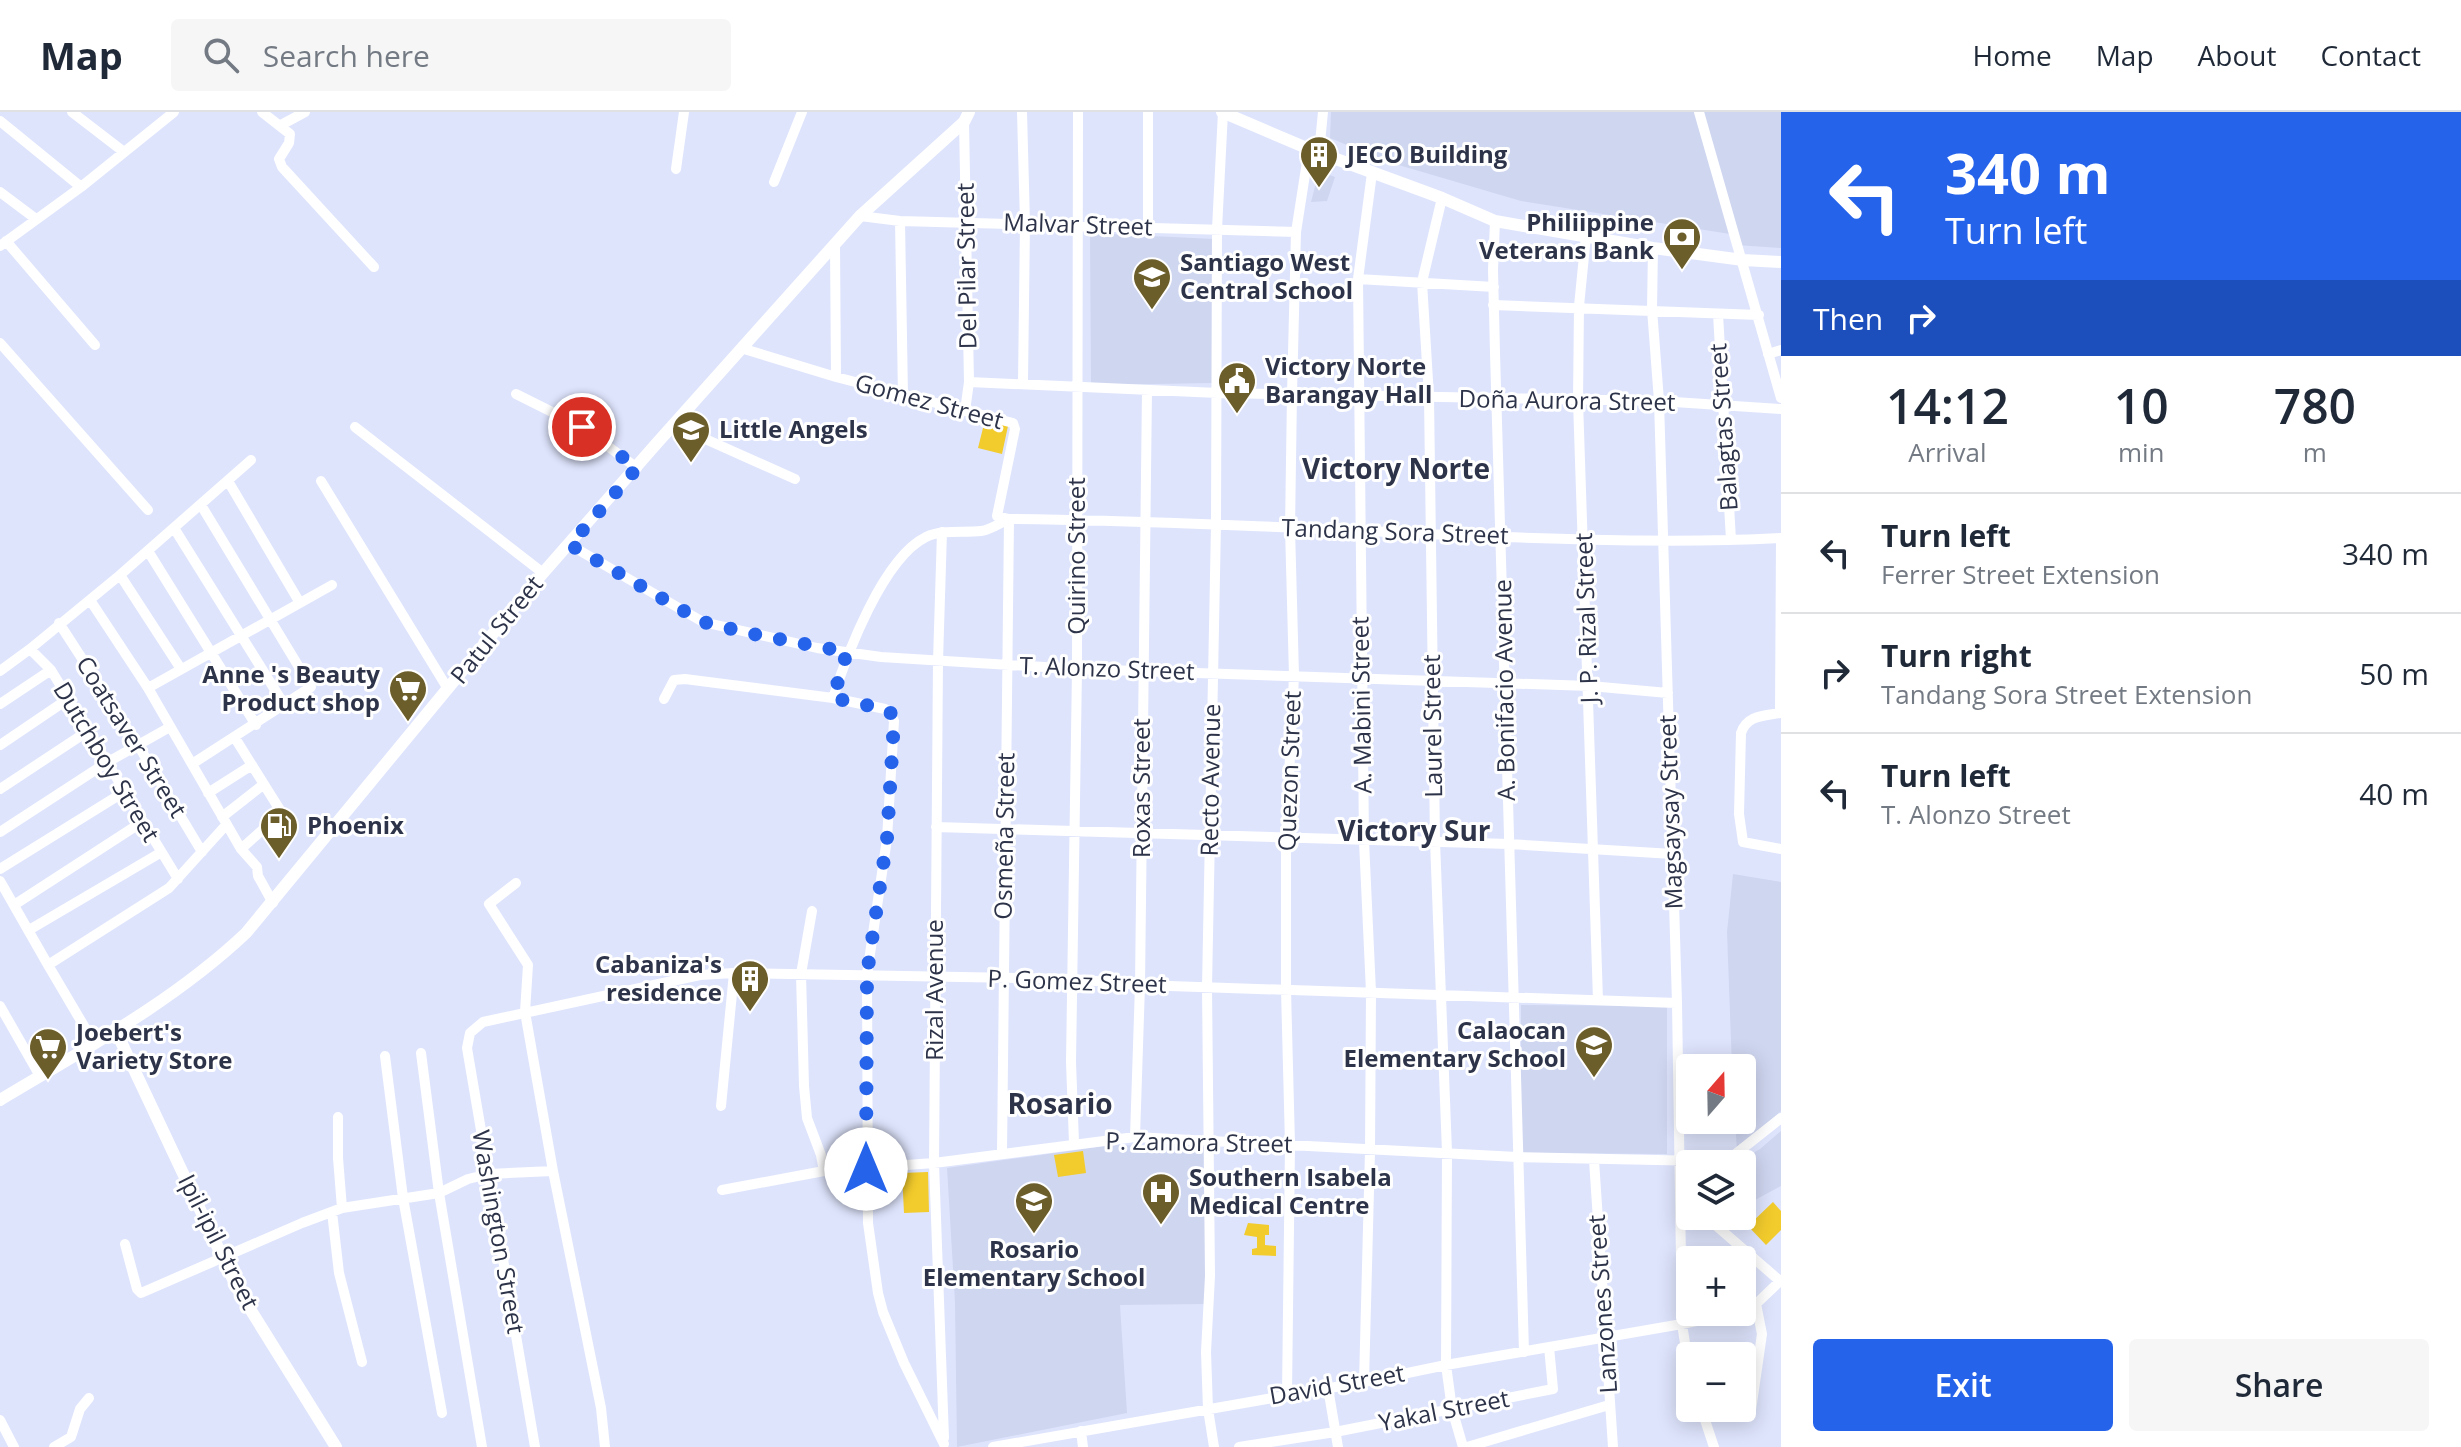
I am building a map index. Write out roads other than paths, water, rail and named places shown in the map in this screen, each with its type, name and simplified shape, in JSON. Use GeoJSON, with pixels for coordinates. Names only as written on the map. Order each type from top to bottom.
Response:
{"type":"FeatureCollection","features":[{"type":"Feature","properties":{"kind":"main road"},"geometry":{"type":"LineString","coordinates":[[1222,112],[1238,114],[1314,151],[1495,221],[1653,248],[1781,262]]}},
{"type":"Feature","properties":{"kind":"main road","name":"Patul Street"},"geometry":{"type":"LineString","coordinates":[[0,1100],[211,966],[273,903],[543,573],[860,216],[966,117]]}},
{"type":"Feature","properties":{"kind":"main road","name":"Ipil-ipil Street"},"geometry":{"type":"LineString","coordinates":[[115,1029],[221,1258],[336,1447]]}},
{"type":"Feature","properties":{"kind":"street"},"geometry":{"type":"LineString","coordinates":[[72,112],[124,152]]}},
{"type":"Feature","properties":{"kind":"street"},"geometry":{"type":"LineString","coordinates":[[95,345],[3,243],[81,187],[174,112]]}},
{"type":"Feature","properties":{"kind":"street"},"geometry":{"type":"LineString","coordinates":[[262,112],[291,136],[279,159],[282,167],[374,267]]}},
{"type":"Feature","properties":{"kind":"street"},"geometry":{"type":"LineString","coordinates":[[281,125],[305,112]]}},
{"type":"Feature","properties":{"kind":"street"},"geometry":{"type":"LineString","coordinates":[[676,169],[684,112]]}},
{"type":"Feature","properties":{"kind":"street"},"geometry":{"type":"LineString","coordinates":[[774,182],[802,112]]}},
{"type":"Feature","properties":{"kind":"street"},"geometry":{"type":"LineString","coordinates":[[1022,112],[1025,223],[1023,382]]}},
{"type":"Feature","properties":{"kind":"street","name":"Quirino Street"},"geometry":{"type":"LineString","coordinates":[[1074,1143],[1078,112]]}},
{"type":"Feature","properties":{"kind":"street"},"geometry":{"type":"LineString","coordinates":[[1148,112],[1148,228]]}},
{"type":"Feature","properties":{"kind":"street","name":"Recto Avenue"},"geometry":{"type":"LineString","coordinates":[[1214,1447],[1208,1409],[1206,1352],[1210,1276],[1207,987],[1218,393],[1217,229],[1222,112]]}},
{"type":"Feature","properties":{"kind":"street","name":"Quezon Street"},"geometry":{"type":"LineString","coordinates":[[1287,1395],[1290,1144],[1286,837],[1294,676],[1290,528],[1296,232],[1323,112]]}},
{"type":"Feature","properties":{"kind":"street"},"geometry":{"type":"LineString","coordinates":[[1699,112],[1781,398]]}},
{"type":"Feature","properties":{"kind":"street","name":"Del Pilar Street"},"geometry":{"type":"LineString","coordinates":[[965,411],[969,382],[966,117]]}},
{"type":"Feature","properties":{"kind":"street"},"geometry":{"type":"LineString","coordinates":[[0,121],[81,187]]}},
{"type":"Feature","properties":{"kind":"street","name":"A. Mabini Street"},"geometry":{"type":"LineString","coordinates":[[1364,1382],[1371,992],[1364,841],[1358,279],[1372,173]]}},
{"type":"Feature","properties":{"kind":"street"},"geometry":{"type":"LineString","coordinates":[[0,192],[36,219]]}},
{"type":"Feature","properties":{"kind":"street","name":"Laurel Street"},"geometry":{"type":"LineString","coordinates":[[1442,198],[1422,282],[1429,397],[1435,841],[1447,1152],[1446,1365],[1452,1409],[1465,1447]]}},
{"type":"Feature","properties":{"kind":"street","name":"Malvar Street"},"geometry":{"type":"LineString","coordinates":[[860,216],[900,221],[1296,232]]}},
{"type":"Feature","properties":{"kind":"street"},"geometry":{"type":"LineString","coordinates":[[900,221],[903,395]]}},
{"type":"Feature","properties":{"kind":"street","name":"A. Bonifacio Avenue"},"geometry":{"type":"LineString","coordinates":[[1495,221],[1493,305],[1524,1352]]}},
{"type":"Feature","properties":{"kind":"street","name":"J. P. Rizal Street"},"geometry":{"type":"LineString","coordinates":[[1586,236],[1579,306],[1578,401],[1590,686],[1598,1000]]}},
{"type":"Feature","properties":{"kind":"street"},"geometry":{"type":"LineString","coordinates":[[835,245],[836,377]]}},
{"type":"Feature","properties":{"kind":"street","name":"Magsaysay Street"},"geometry":{"type":"LineString","coordinates":[[1653,248],[1652,309],[1659,401],[1680,1150]]}},
{"type":"Feature","properties":{"kind":"street"},"geometry":{"type":"LineString","coordinates":[[1358,279],[1494,287]]}},
{"type":"Feature","properties":{"kind":"street"},"geometry":{"type":"LineString","coordinates":[[1493,305],[1759,315]]}},
{"type":"Feature","properties":{"kind":"street","name":"Balagtas Street"},"geometry":{"type":"LineString","coordinates":[[1718,314],[1731,540]]}},
{"type":"Feature","properties":{"kind":"street"},"geometry":{"type":"LineString","coordinates":[[0,343],[148,510]]}},
{"type":"Feature","properties":{"kind":"street","name":"Gomez Street"},"geometry":{"type":"LineString","coordinates":[[744,349],[836,377],[1013,423],[997,516],[1009,519]]}},
{"type":"Feature","properties":{"kind":"street"},"geometry":{"type":"LineString","coordinates":[[1768,354],[1781,350]]}},
{"type":"Feature","properties":{"kind":"street","name":"Doña Aurora Street"},"geometry":{"type":"LineString","coordinates":[[969,382],[1218,393],[1659,401],[1781,409]]}},
{"type":"Feature","properties":{"kind":"street","name":"Roxas Street"},"geometry":{"type":"LineString","coordinates":[[1135,1137],[1140,985],[1147,390]]}},
{"type":"Feature","properties":{"kind":"street"},"geometry":{"type":"LineString","coordinates":[[516,394],[582,427],[637,468]]}},
{"type":"Feature","properties":{"kind":"street"},"geometry":{"type":"LineString","coordinates":[[674,425],[795,479]]}},
{"type":"Feature","properties":{"kind":"street"},"geometry":{"type":"LineString","coordinates":[[355,427],[543,573]]}},
{"type":"Feature","properties":{"kind":"street"},"geometry":{"type":"LineString","coordinates":[[1,667],[30,649],[90,600],[251,460]]}},
{"type":"Feature","properties":{"kind":"street"},"geometry":{"type":"LineString","coordinates":[[228,481],[300,603]]}},
{"type":"Feature","properties":{"kind":"street"},"geometry":{"type":"LineString","coordinates":[[321,481],[448,689]]}},
{"type":"Feature","properties":{"kind":"street"},"geometry":{"type":"LineString","coordinates":[[192,764],[285,706],[309,690],[311,685],[201,505]]}},
{"type":"Feature","properties":{"kind":"street","name":"Tandang Sora Street"},"geometry":{"type":"LineString","coordinates":[[942,532],[984,531],[1009,519],[1216,524],[1584,541],[1781,538]]}},
{"type":"Feature","properties":{"kind":"street","name":"Osmeña Street"},"geometry":{"type":"LineString","coordinates":[[1002,1153],[1009,519]]}},
{"type":"Feature","properties":{"kind":"street"},"geometry":{"type":"LineString","coordinates":[[174,528],[285,706]]}},
{"type":"Feature","properties":{"kind":"street"},"geometry":{"type":"LineString","coordinates":[[833,698],[847,652],[899,559],[926,537],[942,532]]}},
{"type":"Feature","properties":{"kind":"street","name":"Rizal Avenue"},"geometry":{"type":"LineString","coordinates":[[942,532],[934,1163],[944,1445]]}},
{"type":"Feature","properties":{"kind":"street"},"geometry":{"type":"LineString","coordinates":[[1781,538],[1780,713],[1754,718],[1743,726],[1739,814],[1743,842],[1781,849]]}},
{"type":"Feature","properties":{"kind":"street","name":"T. Alonzo Street"},"geometry":{"type":"LineString","coordinates":[[570,545],[703,622],[847,652],[1077,669],[1590,686],[1668,693]]}},
{"type":"Feature","properties":{"kind":"street"},"geometry":{"type":"LineString","coordinates":[[148,551],[256,725]]}},
{"type":"Feature","properties":{"kind":"street"},"geometry":{"type":"LineString","coordinates":[[120,575],[181,669]]}},
{"type":"Feature","properties":{"kind":"street"},"geometry":{"type":"LineString","coordinates":[[148,688],[332,585]]}},
{"type":"Feature","properties":{"kind":"street"},"geometry":{"type":"LineString","coordinates":[[90,600],[148,688],[241,849],[259,871],[258,876],[273,903]]}},
{"type":"Feature","properties":{"kind":"street","name":"Coatsaver Street"},"geometry":{"type":"LineString","coordinates":[[59,623],[202,852]]}},
{"type":"Feature","properties":{"kind":"street","name":"Dutchboy Street"},"geometry":{"type":"LineString","coordinates":[[30,649],[51,670],[178,879]]}},
{"type":"Feature","properties":{"kind":"street"},"geometry":{"type":"LineString","coordinates":[[0,704],[51,670]]}},
{"type":"Feature","properties":{"kind":"street"},"geometry":{"type":"LineString","coordinates":[[664,699],[669,684],[679,679],[833,698],[885,709],[892,714],[887,839],[867,974],[866,1169],[871,1252],[878,1293],[898,1350],[944,1445]]}},
{"type":"Feature","properties":{"kind":"street"},"geometry":{"type":"LineString","coordinates":[[0,745],[68,699]]}},
{"type":"Feature","properties":{"kind":"street"},"geometry":{"type":"LineString","coordinates":[[0,832],[106,763],[170,727]]}},
{"type":"Feature","properties":{"kind":"street"},"geometry":{"type":"LineString","coordinates":[[0,789],[88,731]]}},
{"type":"Feature","properties":{"kind":"street"},"geometry":{"type":"LineString","coordinates":[[235,738],[279,808],[279,813],[241,849]]}},
{"type":"Feature","properties":{"kind":"street"},"geometry":{"type":"LineString","coordinates":[[208,793],[252,765]]}},
{"type":"Feature","properties":{"kind":"street"},"geometry":{"type":"LineString","coordinates":[[48,965],[159,896],[202,852],[224,821],[264,784]]}},
{"type":"Feature","properties":{"kind":"street"},"geometry":{"type":"LineString","coordinates":[[0,869],[124,792]]}},
{"type":"Feature","properties":{"kind":"street"},"geometry":{"type":"LineString","coordinates":[[14,905],[142,822]]}},
{"type":"Feature","properties":{"kind":"street"},"geometry":{"type":"LineString","coordinates":[[936,827],[1435,841],[1673,854]]}},
{"type":"Feature","properties":{"kind":"street"},"geometry":{"type":"LineString","coordinates":[[29,930],[160,853]]}},
{"type":"Feature","properties":{"kind":"street"},"geometry":{"type":"LineString","coordinates":[[0,881],[94,1043]]}},
{"type":"Feature","properties":{"kind":"street"},"geometry":{"type":"LineString","coordinates":[[516,883],[489,904],[526,960],[525,1012],[553,1171],[601,1408],[605,1447]]}},
{"type":"Feature","properties":{"kind":"street"},"geometry":{"type":"LineString","coordinates":[[812,911],[801,974],[807,1118],[824,1171]]}},
{"type":"Feature","properties":{"kind":"street"},"geometry":{"type":"LineString","coordinates":[[721,1106],[734,973]]}},
{"type":"Feature","properties":{"kind":"street","name":"P. Gomez Street"},"geometry":{"type":"LineString","coordinates":[[483,1022],[700,975],[734,973],[1073,979],[1140,985],[1677,1003]]}},
{"type":"Feature","properties":{"kind":"street"},"geometry":{"type":"LineString","coordinates":[[0,1006],[40,1076]]}},
{"type":"Feature","properties":{"kind":"street","name":"Washington Street"},"geometry":{"type":"LineString","coordinates":[[483,1022],[470,1033],[467,1048],[535,1447]]}},
{"type":"Feature","properties":{"kind":"street"},"geometry":{"type":"LineString","coordinates":[[421,1053],[439,1193],[482,1447]]}},
{"type":"Feature","properties":{"kind":"street"},"geometry":{"type":"LineString","coordinates":[[385,1056],[403,1198],[442,1413]]}},
{"type":"Feature","properties":{"kind":"street"},"geometry":{"type":"LineString","coordinates":[[338,1117],[339,1273],[362,1362]]}},
{"type":"Feature","properties":{"kind":"street","name":"P. Zamora Street"},"geometry":{"type":"LineString","coordinates":[[1742,1150],[1781,1118]]}},
{"type":"Feature","properties":{"kind":"street","name":"P. Zamora Street"},"geometry":{"type":"LineString","coordinates":[[722,1190],[824,1171],[934,1163],[1135,1137],[1370,1151],[1594,1160],[1676,1160]]}},
{"type":"Feature","properties":{"kind":"street","name":"Lanzones Street"},"geometry":{"type":"LineString","coordinates":[[1594,1160],[1613,1447]]}},
{"type":"Feature","properties":{"kind":"street"},"geometry":{"type":"LineString","coordinates":[[125,1244],[137,1289],[141,1293],[337,1210],[439,1193],[468,1179],[489,1174],[553,1171]]}},
{"type":"Feature","properties":{"kind":"street"},"geometry":{"type":"LineString","coordinates":[[1722,1230],[1781,1280]]}},
{"type":"Feature","properties":{"kind":"street","name":"David Street"},"geometry":{"type":"LineString","coordinates":[[1756,1304],[1781,1280]]}},
{"type":"Feature","properties":{"kind":"street"},"geometry":{"type":"LineString","coordinates":[[1756,1304],[1762,1334],[1756,1375]]}},
{"type":"Feature","properties":{"kind":"street","name":"David Street"},"geometry":{"type":"LineString","coordinates":[[993,1447],[1676,1325]]}},
{"type":"Feature","properties":{"kind":"street","name":"Yakal Street"},"geometry":{"type":"LineString","coordinates":[[1239,1447],[1335,1432],[1553,1389],[1549,1347]]}},
{"type":"Feature","properties":{"kind":"street"},"geometry":{"type":"LineString","coordinates":[[1328,1388],[1338,1447]]}},
{"type":"Feature","properties":{"kind":"street"},"geometry":{"type":"LineString","coordinates":[[54,1447],[71,1437],[80,1409],[89,1398]]}},
{"type":"Feature","properties":{"kind":"street"},"geometry":{"type":"LineString","coordinates":[[1465,1447],[1609,1405]]}},
{"type":"Feature","properties":{"kind":"street"},"geometry":{"type":"LineString","coordinates":[[0,1420],[14,1447]]}},
{"type":"Feature","properties":{"kind":"street"},"geometry":{"type":"LineString","coordinates":[[1706,1422],[1714,1447]]}},
{"type":"Feature","properties":{"kind":"street"},"geometry":{"type":"LineString","coordinates":[[1081,1431],[1083,1447]]}},
{"type":"Feature","properties":{"kind":"place","name":"JECO Building"},"geometry":{"type":"Point","coordinates":[1319,189]}},
{"type":"Feature","properties":{"kind":"place","name":"Philiippine Veterans Bank"},"geometry":{"type":"Point","coordinates":[1682,271]}},
{"type":"Feature","properties":{"kind":"place","name":"Santiago West Central School"},"geometry":{"type":"Point","coordinates":[1152,311]}},
{"type":"Feature","properties":{"kind":"place","name":"Victory Norte Barangay Hall"},"geometry":{"type":"Point","coordinates":[1237,415]}},
{"type":"Feature","properties":{"kind":"place","name":"Little Angels"},"geometry":{"type":"Point","coordinates":[691,464]}},
{"type":"Feature","properties":{"kind":"place","name":"Anne 's Beauty Product shop"},"geometry":{"type":"Point","coordinates":[408,723]}},
{"type":"Feature","properties":{"kind":"place","name":"Phoenix"},"geometry":{"type":"Point","coordinates":[279,860]}},
{"type":"Feature","properties":{"kind":"place","name":"Cabaniza's residence"},"geometry":{"type":"Point","coordinates":[750,1013]}},
{"type":"Feature","properties":{"kind":"place","name":"Calaocan Elementary School"},"geometry":{"type":"Point","coordinates":[1594,1079]}},
{"type":"Feature","properties":{"kind":"place","name":"Joebert's Variety Store"},"geometry":{"type":"Point","coordinates":[48,1081]}},
{"type":"Feature","properties":{"kind":"place","name":"Southern Isabela Medical Centre"},"geometry":{"type":"Point","coordinates":[1161,1226]}},
{"type":"Feature","properties":{"kind":"place","name":"Rosario Elementary School"},"geometry":{"type":"Point","coordinates":[1034,1235]}},
{"type":"Feature","properties":{"kind":"district","name":"Victory Norte"},"geometry":{"type":"Point","coordinates":[1396,469]}},
{"type":"Feature","properties":{"kind":"district","name":"Victory Sur"},"geometry":{"type":"Point","coordinates":[1414,831]}},
{"type":"Feature","properties":{"kind":"district","name":"Rosario"},"geometry":{"type":"Point","coordinates":[1060,1104]}}]}
